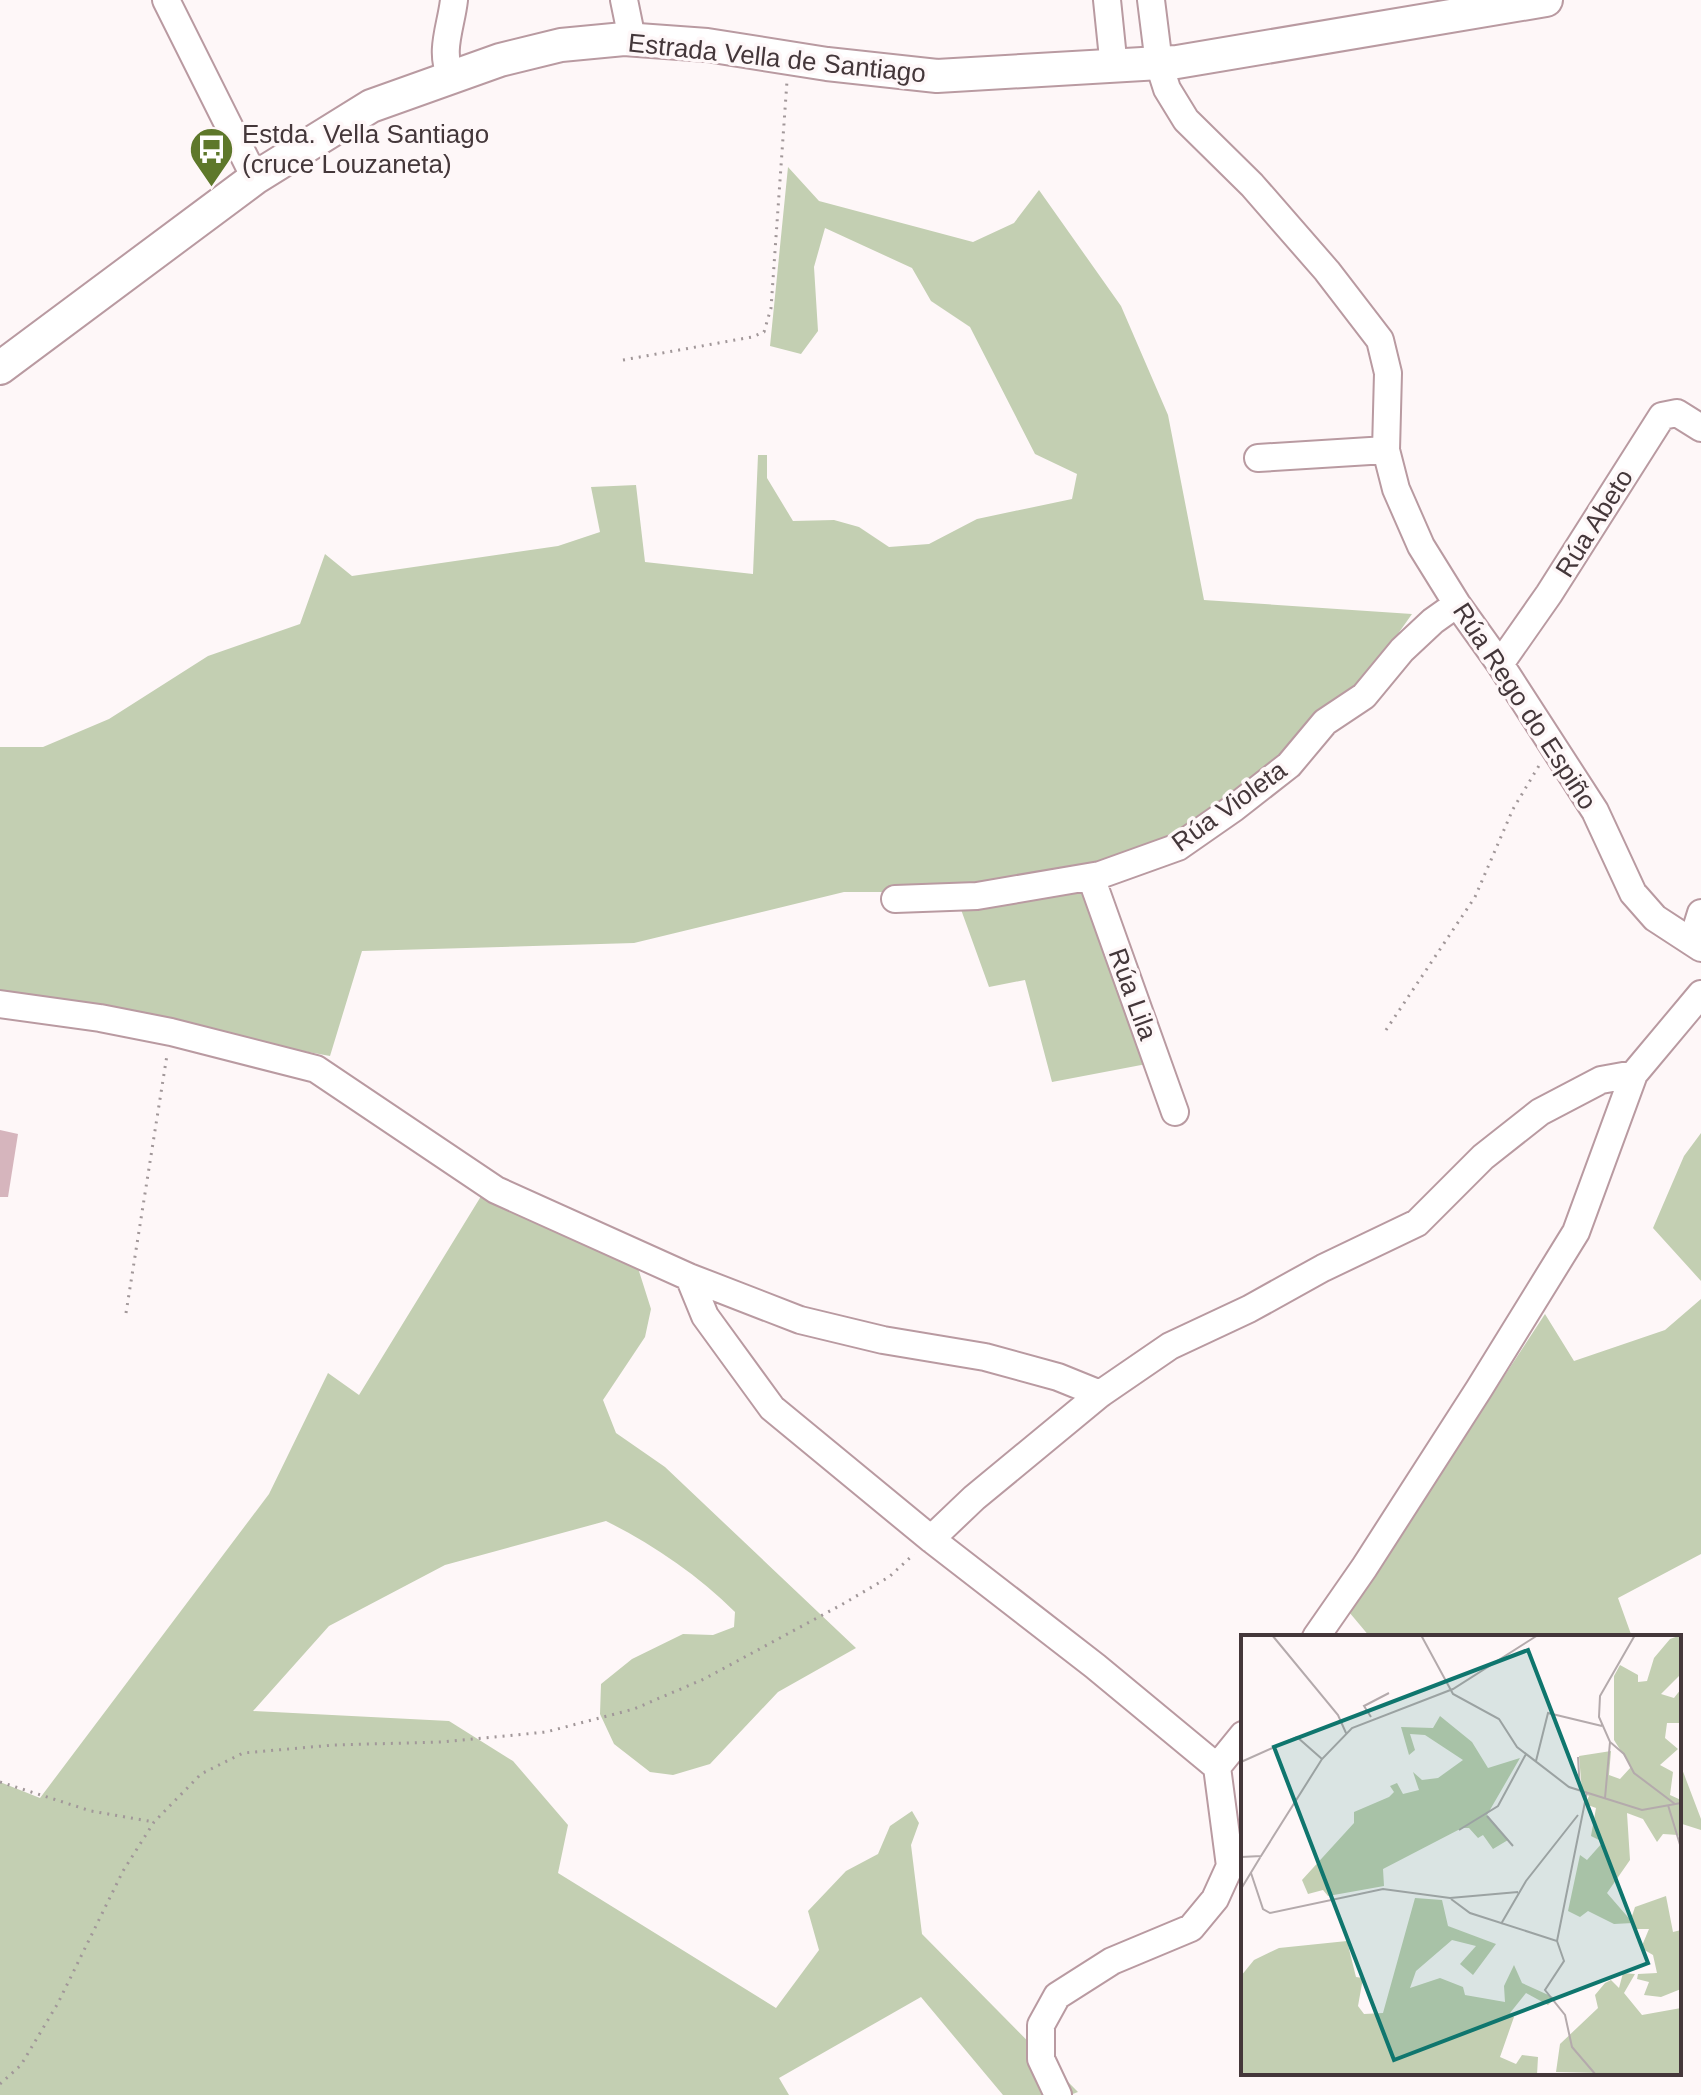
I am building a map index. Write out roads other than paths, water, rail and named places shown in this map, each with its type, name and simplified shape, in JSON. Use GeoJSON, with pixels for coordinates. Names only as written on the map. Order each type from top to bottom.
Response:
{"type":"FeatureCollection","features":[{"type":"Feature","properties":{"kind":"main road","name":"Estrada Vella de Santiago"},"geometry":{"type":"LineString","coordinates":[[0,368],[255,178],[371,106],[500,60],[561,45],[632,39],[707,45],[937,76],[1114,68],[1159,64],[1546,0]]}},
{"type":"Feature","properties":{"kind":"street"},"geometry":{"type":"LineString","coordinates":[[166,0],[255,178]]}},
{"type":"Feature","properties":{"kind":"street"},"geometry":{"type":"LineString","coordinates":[[451,77],[444,52],[454,0]]}},
{"type":"Feature","properties":{"kind":"street"},"geometry":{"type":"LineString","coordinates":[[624,0],[632,39]]}},
{"type":"Feature","properties":{"kind":"street"},"geometry":{"type":"LineString","coordinates":[[1107,0],[1114,68]]}},
{"type":"Feature","properties":{"kind":"street","name":"Rúa Rego do Espiño"},"geometry":{"type":"LineString","coordinates":[[1151,0],[1159,64],[1167,89],[1186,120],[1252,185],[1327,271],[1380,340],[1388,373],[1386,450],[1396,489],[1421,546],[1595,811],[1633,893],[1655,918],[1696,945],[1701,913]]}},
{"type":"Feature","properties":{"kind":"street","name":"Rúa Abeto"},"geometry":{"type":"LineString","coordinates":[[1500,664],[1549,594],[1662,416],[1677,413],[1701,428]]}},
{"type":"Feature","properties":{"kind":"street"},"geometry":{"type":"LineString","coordinates":[[1258,458],[1386,450]]}},
{"type":"Feature","properties":{"kind":"street","name":"Rúa Violeta"},"geometry":{"type":"LineString","coordinates":[[895,899],[977,896],[1091,877],[1178,847],[1289,765],[1325,722],[1364,696],[1402,650],[1457,604]]}},
{"type":"Feature","properties":{"kind":"street","name":"Rúa Lila"},"geometry":{"type":"LineString","coordinates":[[1091,877],[1175,1112]]}},
{"type":"Feature","properties":{"kind":"street"},"geometry":{"type":"LineString","coordinates":[[1317,1635],[1471,1402],[1576,1232],[1634,1074],[1701,994]]}},
{"type":"Feature","properties":{"kind":"street"},"geometry":{"type":"LineString","coordinates":[[0,1004],[171,1032],[316,1069],[496,1190],[689,1277],[800,1320],[883,1340],[985,1357],[1058,1377],[1100,1394]]}},
{"type":"Feature","properties":{"kind":"street"},"geometry":{"type":"LineString","coordinates":[[931,1539],[974,1498],[1100,1394],[1170,1346],[1417,1223],[1483,1157],[1540,1112],[1601,1080],[1634,1074]]}},
{"type":"Feature","properties":{"kind":"street"},"geometry":{"type":"LineString","coordinates":[[689,1277],[705,1316],[772,1408],[1217,1767],[1230,1866],[1215,1899],[1191,1928],[1112,1961],[1057,1996],[1041,2025],[1041,2059],[1058,2095]]}},
{"type":"Feature","properties":{"kind":"street"},"geometry":{"type":"LineString","coordinates":[[1217,1767],[1241,1737]]}},
{"type":"Feature","properties":{"kind":"place","name":"Estda. Vella Santiago (cruce Louzaneta)"},"geometry":{"type":"Point","coordinates":[211,188]}}]}
